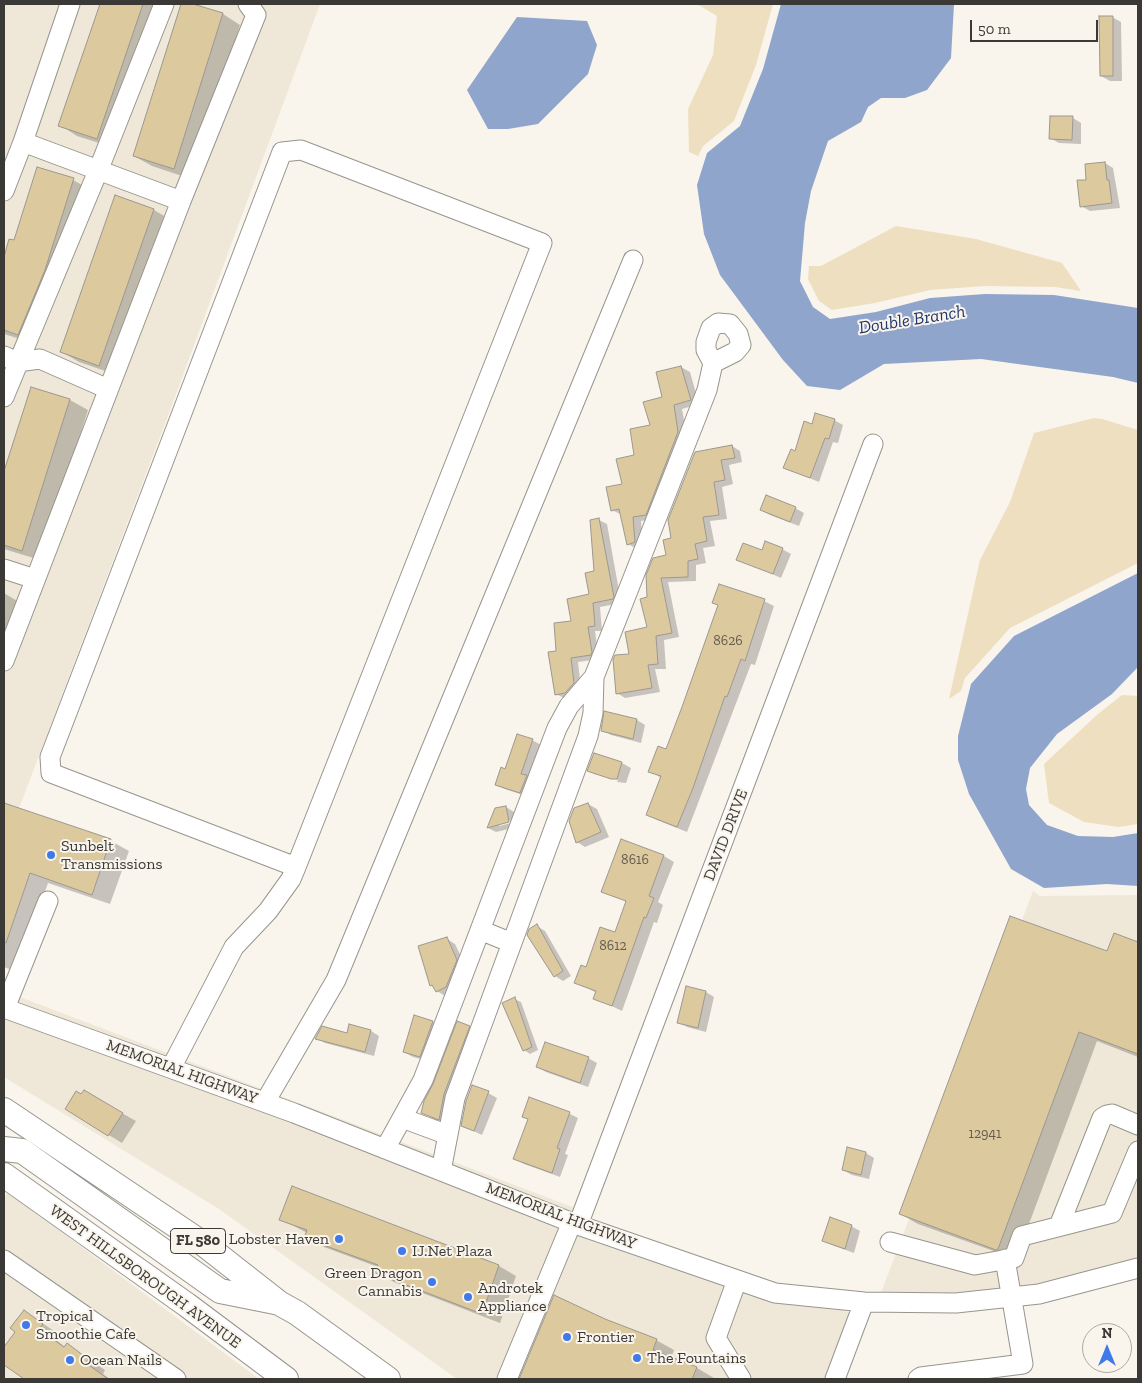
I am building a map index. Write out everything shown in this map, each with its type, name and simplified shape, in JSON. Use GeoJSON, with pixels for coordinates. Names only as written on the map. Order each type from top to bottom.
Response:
{"type":"FeatureCollection","features":[{"type":"Feature","properties":{"kind":"main road","name":"FL 580"},"geometry":{"type":"LineString","coordinates":[[4,1110],[205,1245],[279,1303],[297,1313],[388,1379]]}},
{"type":"Feature","properties":{"kind":"main road"},"geometry":{"type":"LineString","coordinates":[[4,1149],[22,1151],[220,1292],[279,1303]]}},
{"type":"Feature","properties":{"kind":"main road","name":"WEST HILLSBOROUGH AVENUE"},"geometry":{"type":"LineString","coordinates":[[8,1181],[187,1305],[286,1379]]}},
{"type":"Feature","properties":{"kind":"street"},"geometry":{"type":"LineString","coordinates":[[4,190],[23,142],[70,4]]}},
{"type":"Feature","properties":{"kind":"street"},"geometry":{"type":"LineString","coordinates":[[4,397],[10,359],[98,171],[164,4]]}},
{"type":"Feature","properties":{"kind":"street"},"geometry":{"type":"LineString","coordinates":[[4,661],[181,201],[256,16],[248,4]]}},
{"type":"Feature","properties":{"kind":"street"},"geometry":{"type":"LineString","coordinates":[[23,142],[181,201]]}},
{"type":"Feature","properties":{"kind":"street"},"geometry":{"type":"LineString","coordinates":[[171,1068],[234,946],[268,911],[291,879],[296,867],[542,243],[301,150],[282,152],[50,757],[51,773],[296,867]]}},
{"type":"Feature","properties":{"kind":"street"},"geometry":{"type":"LineString","coordinates":[[265,1102],[336,980],[633,260]]}},
{"type":"Feature","properties":{"kind":"street"},"geometry":{"type":"LineString","coordinates":[[10,359],[40,359],[108,389]]}},
{"type":"Feature","properties":{"kind":"street"},"geometry":{"type":"LineString","coordinates":[[385,1148],[423,1080],[557,728],[569,706],[594,677],[707,390],[714,363]]}},
{"type":"Feature","properties":{"kind":"street","name":"DAVID DRIVE"},"geometry":{"type":"LineString","coordinates":[[507,1379],[575,1224],[873,444]]}},
{"type":"Feature","properties":{"kind":"street"},"geometry":{"type":"LineString","coordinates":[[4,568],[35,579]]}},
{"type":"Feature","properties":{"kind":"street"},"geometry":{"type":"LineString","coordinates":[[441,1170],[455,1098],[588,736],[593,714],[594,677]]}},
{"type":"Feature","properties":{"kind":"street"},"geometry":{"type":"LineString","coordinates":[[540,776],[569,788]]}},
{"type":"Feature","properties":{"kind":"street"},"geometry":{"type":"LineString","coordinates":[[4,1008],[48,901]]}},
{"type":"Feature","properties":{"kind":"street"},"geometry":{"type":"LineString","coordinates":[[480,930],[512,943]]}},
{"type":"Feature","properties":{"kind":"street","name":"MEMORIAL HIGHWAY"},"geometry":{"type":"LineString","coordinates":[[4,1008],[265,1102],[575,1224],[775,1293],[864,1302],[956,1303],[1039,1294],[1138,1268]]}},
{"type":"Feature","properties":{"kind":"street"},"geometry":{"type":"LineString","coordinates":[[1059,1226],[1102,1118],[1112,1114],[1138,1125]]}},
{"type":"Feature","properties":{"kind":"street"},"geometry":{"type":"LineString","coordinates":[[402,1118],[448,1135]]}},
{"type":"Feature","properties":{"kind":"street"},"geometry":{"type":"LineString","coordinates":[[890,1242],[975,1265],[1014,1258],[1022,1236],[1112,1213],[1138,1151]]}},
{"type":"Feature","properties":{"kind":"street"},"geometry":{"type":"LineString","coordinates":[[918,1379],[921,1377],[1023,1364],[1006,1259]]}},
{"type":"Feature","properties":{"kind":"street"},"geometry":{"type":"LineString","coordinates":[[4,1260],[166,1376]]}},
{"type":"Feature","properties":{"kind":"street"},"geometry":{"type":"LineString","coordinates":[[737,1280],[716,1338],[741,1379]]}},
{"type":"Feature","properties":{"kind":"street"},"geometry":{"type":"LineString","coordinates":[[835,1379],[864,1302]]}},
{"type":"Feature","properties":{"kind":"shaded area"},"geometry":{"type":"Polygon","coordinates":[[[4,4],[320,4],[166,421],[4,848],[4,4]]]}},
{"type":"Feature","properties":{"kind":"shaded area"},"geometry":{"type":"Polygon","coordinates":[[[697,4],[773,4],[756,65],[734,121],[703,146],[698,156],[689,152],[688,109],[713,55],[717,16],[697,4]]]}},
{"type":"Feature","properties":{"kind":"shaded area"},"geometry":{"type":"Polygon","coordinates":[[[896,226],[976,239],[1062,263],[1081,291],[1055,287],[985,286],[930,290],[875,303],[832,310],[819,301],[808,279],[809,266],[821,266],[896,226]]]}},
{"type":"Feature","properties":{"kind":"shaded area"},"geometry":{"type":"Polygon","coordinates":[[[1094,418],[1138,430],[1138,563],[1010,628],[965,678],[961,691],[949,699],[980,560],[1010,502],[1034,433],[1094,418]]]}},
{"type":"Feature","properties":{"kind":"shaded area"},"geometry":{"type":"Polygon","coordinates":[[[1122,695],[1138,696],[1138,824],[1119,827],[1084,822],[1049,803],[1044,764],[1098,714],[1122,695]]]}},
{"type":"Feature","properties":{"kind":"shaded area"},"geometry":{"type":"Polygon","coordinates":[[[1033,891],[1040,896],[1138,895],[1138,1258],[1038,1284],[955,1293],[881,1293],[1033,891]]]}},
{"type":"Feature","properties":{"kind":"shaded area"},"geometry":{"type":"Polygon","coordinates":[[[4,991],[575,1208],[573,1212],[297,1103],[4,997],[4,991]]]}},
{"type":"Feature","properties":{"kind":"shaded area"},"geometry":{"type":"Polygon","coordinates":[[[4,1018],[291,1122],[582,1238],[773,1303],[843,1310],[850,1313],[825,1379],[457,1379],[219,1209],[4,1077],[4,1018]]]}},
{"type":"Feature","properties":{"kind":"shaded area"},"geometry":{"type":"Polygon","coordinates":[[[7,1193],[259,1379],[4,1379],[4,1198],[7,1193]]]}},
{"type":"Feature","properties":{"kind":"water","name":"Double Branch"},"geometry":{"type":"Polygon","coordinates":[[[781,4],[954,4],[951,58],[927,90],[905,98],[881,98],[868,107],[861,122],[828,141],[811,191],[805,223],[800,281],[813,307],[830,319],[876,312],[930,298],[985,294],[1054,295],[1138,308],[1138,383],[1113,377],[981,359],[884,364],[840,390],[807,386],[783,360],[720,275],[704,234],[697,185],[707,153],[740,126],[763,69],[781,4]]]}},
{"type":"Feature","properties":{"kind":"water"},"geometry":{"type":"Polygon","coordinates":[[[517,17],[587,21],[597,45],[588,74],[538,124],[508,129],[488,129],[467,90],[517,17]]]}},
{"type":"Feature","properties":{"kind":"water"},"geometry":{"type":"Polygon","coordinates":[[[1138,573],[1138,667],[1112,694],[1057,734],[1030,768],[1026,789],[1029,805],[1047,825],[1078,836],[1113,837],[1138,833],[1138,886],[1107,884],[1044,888],[1011,869],[969,794],[958,760],[958,736],[971,684],[1014,636],[1138,573]]]}},
{"type":"Feature","properties":{"kind":"building"},"geometry":{"type":"Polygon","coordinates":[[[100,4],[143,4],[97,139],[58,126],[100,4]]]}},
{"type":"Feature","properties":{"kind":"building"},"geometry":{"type":"Polygon","coordinates":[[[181,4],[193,4],[223,13],[174,169],[133,156],[181,4]]]}},
{"type":"Feature","properties":{"kind":"building"},"geometry":{"type":"Polygon","coordinates":[[[1099,16],[1113,16],[1113,76],[1100,76],[1099,16]]]}},
{"type":"Feature","properties":{"kind":"building"},"geometry":{"type":"Polygon","coordinates":[[[1050,116],[1073,116],[1072,140],[1049,139],[1050,116]]]}},
{"type":"Feature","properties":{"kind":"building"},"geometry":{"type":"Polygon","coordinates":[[[1105,162],[1112,203],[1080,207],[1077,180],[1086,180],[1085,164],[1105,162]]]}},
{"type":"Feature","properties":{"kind":"building"},"geometry":{"type":"Polygon","coordinates":[[[37,167],[74,178],[45,270],[18,335],[4,330],[4,257],[9,239],[14,240],[37,167]]]}},
{"type":"Feature","properties":{"kind":"building"},"geometry":{"type":"Polygon","coordinates":[[[115,195],[154,209],[99,366],[60,352],[115,195]]]}},
{"type":"Feature","properties":{"kind":"building"},"geometry":{"type":"Polygon","coordinates":[[[681,366],[691,400],[674,405],[678,432],[646,515],[633,517],[635,542],[627,545],[619,509],[611,511],[606,487],[622,484],[616,459],[634,455],[630,429],[650,425],[643,402],[662,397],[656,372],[681,366]]]}},
{"type":"Feature","properties":{"kind":"building"},"geometry":{"type":"Polygon","coordinates":[[[31,387],[70,399],[22,551],[4,545],[4,471],[31,387]]]}},
{"type":"Feature","properties":{"kind":"building"},"geometry":{"type":"Polygon","coordinates":[[[815,413],[835,419],[829,439],[825,438],[810,478],[783,468],[791,449],[795,451],[804,421],[812,424],[815,413]]]}},
{"type":"Feature","properties":{"kind":"building"},"geometry":{"type":"Polygon","coordinates":[[[732,445],[735,458],[721,460],[725,480],[714,482],[719,515],[703,517],[707,541],[695,544],[698,559],[688,561],[688,577],[661,578],[672,633],[656,636],[658,664],[648,665],[652,688],[616,694],[613,659],[615,655],[629,654],[625,632],[647,627],[640,599],[647,597],[646,575],[653,558],[666,555],[663,540],[671,538],[668,520],[695,452],[732,445]]]}},
{"type":"Feature","properties":{"kind":"building"},"geometry":{"type":"Polygon","coordinates":[[[766,495],[796,507],[790,522],[760,510],[766,495]]]}},
{"type":"Feature","properties":{"kind":"building"},"geometry":{"type":"Polygon","coordinates":[[[599,518],[614,597],[613,599],[593,603],[595,626],[588,627],[591,655],[571,658],[574,683],[565,693],[555,695],[548,652],[556,651],[554,623],[571,621],[567,599],[589,594],[585,573],[594,571],[590,520],[599,518]]]}},
{"type":"Feature","properties":{"kind":"building"},"geometry":{"type":"Polygon","coordinates":[[[765,541],[783,548],[773,574],[736,560],[743,543],[762,550],[765,541]]]}},
{"type":"Feature","properties":{"kind":"building"},"geometry":{"type":"Polygon","coordinates":[[[719,584],[765,599],[745,661],[741,659],[727,697],[725,696],[693,788],[677,827],[646,815],[661,776],[648,772],[658,746],[666,749],[682,707],[718,605],[712,603],[719,584]]]}},
{"type":"Feature","properties":{"kind":"building"},"geometry":{"type":"Polygon","coordinates":[[[604,711],[637,719],[633,739],[601,731],[604,711]]]}},
{"type":"Feature","properties":{"kind":"building"},"geometry":{"type":"Polygon","coordinates":[[[517,734],[533,739],[521,774],[527,775],[520,793],[495,785],[501,767],[505,769],[517,734]]]}},
{"type":"Feature","properties":{"kind":"building"},"geometry":{"type":"Polygon","coordinates":[[[594,753],[622,762],[617,779],[611,779],[587,771],[594,753]]]}},
{"type":"Feature","properties":{"kind":"building"},"geometry":{"type":"Polygon","coordinates":[[[4,803],[111,839],[92,895],[30,873],[6,943],[4,942],[4,803]]]}},
{"type":"Feature","properties":{"kind":"building"},"geometry":{"type":"Polygon","coordinates":[[[588,803],[601,832],[576,843],[569,821],[574,808],[588,803]]]}},
{"type":"Feature","properties":{"kind":"building"},"geometry":{"type":"Polygon","coordinates":[[[506,806],[509,822],[487,828],[495,808],[506,806]]]}},
{"type":"Feature","properties":{"kind":"building"},"geometry":{"type":"Polygon","coordinates":[[[621,839],[664,855],[649,896],[654,898],[646,918],[644,917],[612,1006],[593,999],[596,991],[574,983],[581,965],[586,967],[600,927],[615,932],[626,901],[601,892],[621,839]]]}},
{"type":"Feature","properties":{"kind":"building"},"geometry":{"type":"Polygon","coordinates":[[[1010,916],[1107,951],[1114,933],[1138,942],[1138,1054],[1079,1032],[998,1249],[996,1250],[899,1214],[1010,916]]]}},
{"type":"Feature","properties":{"kind":"building"},"geometry":{"type":"Polygon","coordinates":[[[537,924],[563,971],[554,977],[527,935],[529,929],[537,924]]]}},
{"type":"Feature","properties":{"kind":"building"},"geometry":{"type":"Polygon","coordinates":[[[447,937],[457,960],[446,987],[436,992],[432,985],[430,986],[418,946],[447,937]]]}},
{"type":"Feature","properties":{"kind":"building"},"geometry":{"type":"Polygon","coordinates":[[[686,986],[706,991],[698,1028],[677,1023],[686,986]]]}},
{"type":"Feature","properties":{"kind":"building"},"geometry":{"type":"Polygon","coordinates":[[[515,997],[532,1047],[523,1051],[502,1003],[515,997]]]}},
{"type":"Feature","properties":{"kind":"building"},"geometry":{"type":"Polygon","coordinates":[[[414,1015],[433,1021],[420,1057],[403,1052],[414,1015]]]}},
{"type":"Feature","properties":{"kind":"building"},"geometry":{"type":"Polygon","coordinates":[[[457,1021],[470,1026],[444,1094],[439,1120],[421,1113],[424,1101],[433,1084],[457,1021]]]}},
{"type":"Feature","properties":{"kind":"building"},"geometry":{"type":"Polygon","coordinates":[[[349,1024],[371,1030],[365,1052],[315,1039],[322,1026],[347,1033],[349,1024]]]}},
{"type":"Feature","properties":{"kind":"building"},"geometry":{"type":"Polygon","coordinates":[[[545,1042],[589,1057],[580,1083],[536,1067],[545,1042]]]}},
{"type":"Feature","properties":{"kind":"building"},"geometry":{"type":"Polygon","coordinates":[[[472,1085],[489,1091],[474,1131],[461,1126],[466,1101],[472,1085]]]}},
{"type":"Feature","properties":{"kind":"building"},"geometry":{"type":"Polygon","coordinates":[[[84,1090],[123,1113],[108,1136],[65,1109],[76,1091],[81,1094],[84,1090]]]}},
{"type":"Feature","properties":{"kind":"building"},"geometry":{"type":"Polygon","coordinates":[[[529,1097],[570,1112],[557,1148],[560,1149],[552,1173],[513,1159],[528,1119],[522,1117],[529,1097]]]}},
{"type":"Feature","properties":{"kind":"building"},"geometry":{"type":"Polygon","coordinates":[[[847,1147],[866,1152],[861,1175],[842,1170],[847,1147]]]}},
{"type":"Feature","properties":{"kind":"building","name":"IJ.Net Plaza"},"geometry":{"type":"Polygon","coordinates":[[[292,1186],[499,1265],[482,1314],[375,1273],[378,1265],[304,1238],[307,1230],[279,1220],[292,1186]]]}},
{"type":"Feature","properties":{"kind":"building"},"geometry":{"type":"Polygon","coordinates":[[[830,1217],[852,1225],[845,1249],[822,1241],[830,1217]]]}},
{"type":"Feature","properties":{"kind":"building"},"geometry":{"type":"Polygon","coordinates":[[[554,1295],[605,1319],[657,1339],[653,1350],[697,1367],[692,1379],[519,1379],[554,1295]]]}},
{"type":"Feature","properties":{"kind":"building"},"geometry":{"type":"Polygon","coordinates":[[[24,1310],[43,1324],[39,1329],[64,1347],[67,1343],[88,1359],[86,1363],[108,1379],[24,1379],[4,1365],[4,1347],[15,1332],[10,1328],[24,1310]]]}},
{"type":"Feature","properties":{"kind":"place","name":"Sunbelt Transmissions"},"geometry":{"type":"Point","coordinates":[51,855]}},
{"type":"Feature","properties":{"kind":"place","name":"Lobster Haven"},"geometry":{"type":"Point","coordinates":[339,1239]}},
{"type":"Feature","properties":{"kind":"place","name":"IJ.Net Plaza"},"geometry":{"type":"Point","coordinates":[402,1251]}},
{"type":"Feature","properties":{"kind":"place","name":"Green Dragon Cannabis"},"geometry":{"type":"Point","coordinates":[432,1282]}},
{"type":"Feature","properties":{"kind":"place","name":"Androtek Appliance"},"geometry":{"type":"Point","coordinates":[468,1297]}},
{"type":"Feature","properties":{"kind":"place","name":"Tropical Smoothie Cafe"},"geometry":{"type":"Point","coordinates":[26,1325]}},
{"type":"Feature","properties":{"kind":"place","name":"Frontier"},"geometry":{"type":"Point","coordinates":[567,1337]}},
{"type":"Feature","properties":{"kind":"place","name":"The Fountains"},"geometry":{"type":"Point","coordinates":[637,1358]}},
{"type":"Feature","properties":{"kind":"place","name":"Ocean Nails"},"geometry":{"type":"Point","coordinates":[70,1360]}}]}
